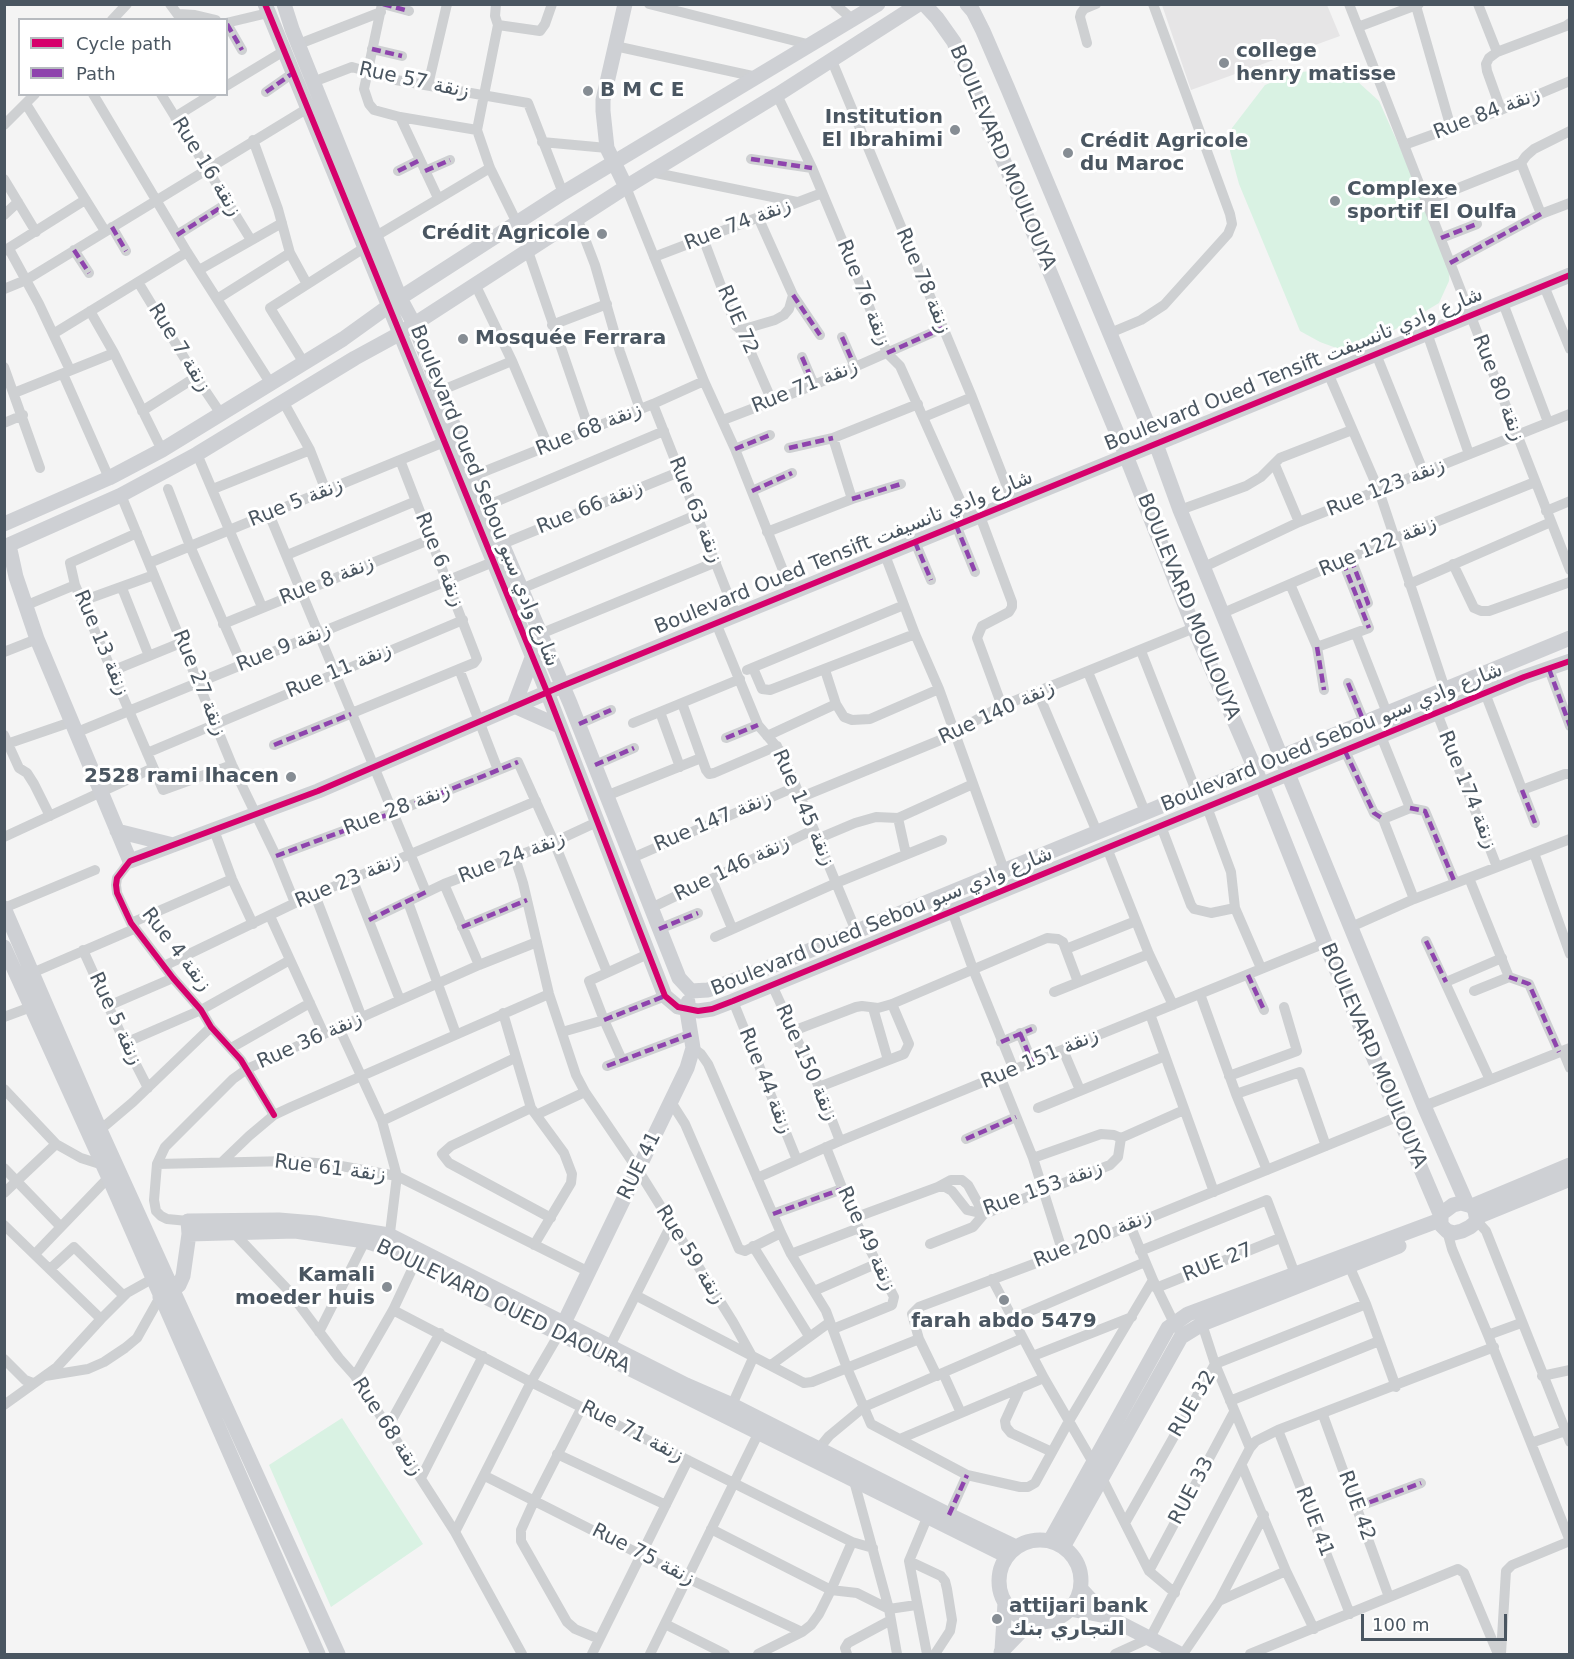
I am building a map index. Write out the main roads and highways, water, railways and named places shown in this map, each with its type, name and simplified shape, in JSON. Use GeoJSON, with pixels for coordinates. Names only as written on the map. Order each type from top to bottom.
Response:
{"type":"FeatureCollection","features":[{"type":"Feature","properties":{"kind":"place","name":"college henry matisse"},"geometry":{"type":"Point","coordinates":[1224,63]}},
{"type":"Feature","properties":{"kind":"place","name":"B M C E"},"geometry":{"type":"Point","coordinates":[588,91]}},
{"type":"Feature","properties":{"kind":"place","name":"Institution El Ibrahimi"},"geometry":{"type":"Point","coordinates":[955,130]}},
{"type":"Feature","properties":{"kind":"place","name":"Crédit Agricole du Maroc"},"geometry":{"type":"Point","coordinates":[1068,153]}},
{"type":"Feature","properties":{"kind":"place","name":"Complexe sportif El Oulfa"},"geometry":{"type":"Point","coordinates":[1335,201]}},
{"type":"Feature","properties":{"kind":"place","name":"Crédit Agricole"},"geometry":{"type":"Point","coordinates":[602,234]}},
{"type":"Feature","properties":{"kind":"place","name":"Mosquée Ferrara"},"geometry":{"type":"Point","coordinates":[463,339]}},
{"type":"Feature","properties":{"kind":"place","name":"2528 rami lhacen"},"geometry":{"type":"Point","coordinates":[291,777]}},
{"type":"Feature","properties":{"kind":"place","name":"Kamali moeder huis"},"geometry":{"type":"Point","coordinates":[387,1287]}},
{"type":"Feature","properties":{"kind":"place","name":"farah abdo 5479"},"geometry":{"type":"Point","coordinates":[1004,1300]}},
{"type":"Feature","properties":{"kind":"place","name":"attijari bank التجاري بنك"},"geometry":{"type":"Point","coordinates":[997,1619]}}]}
